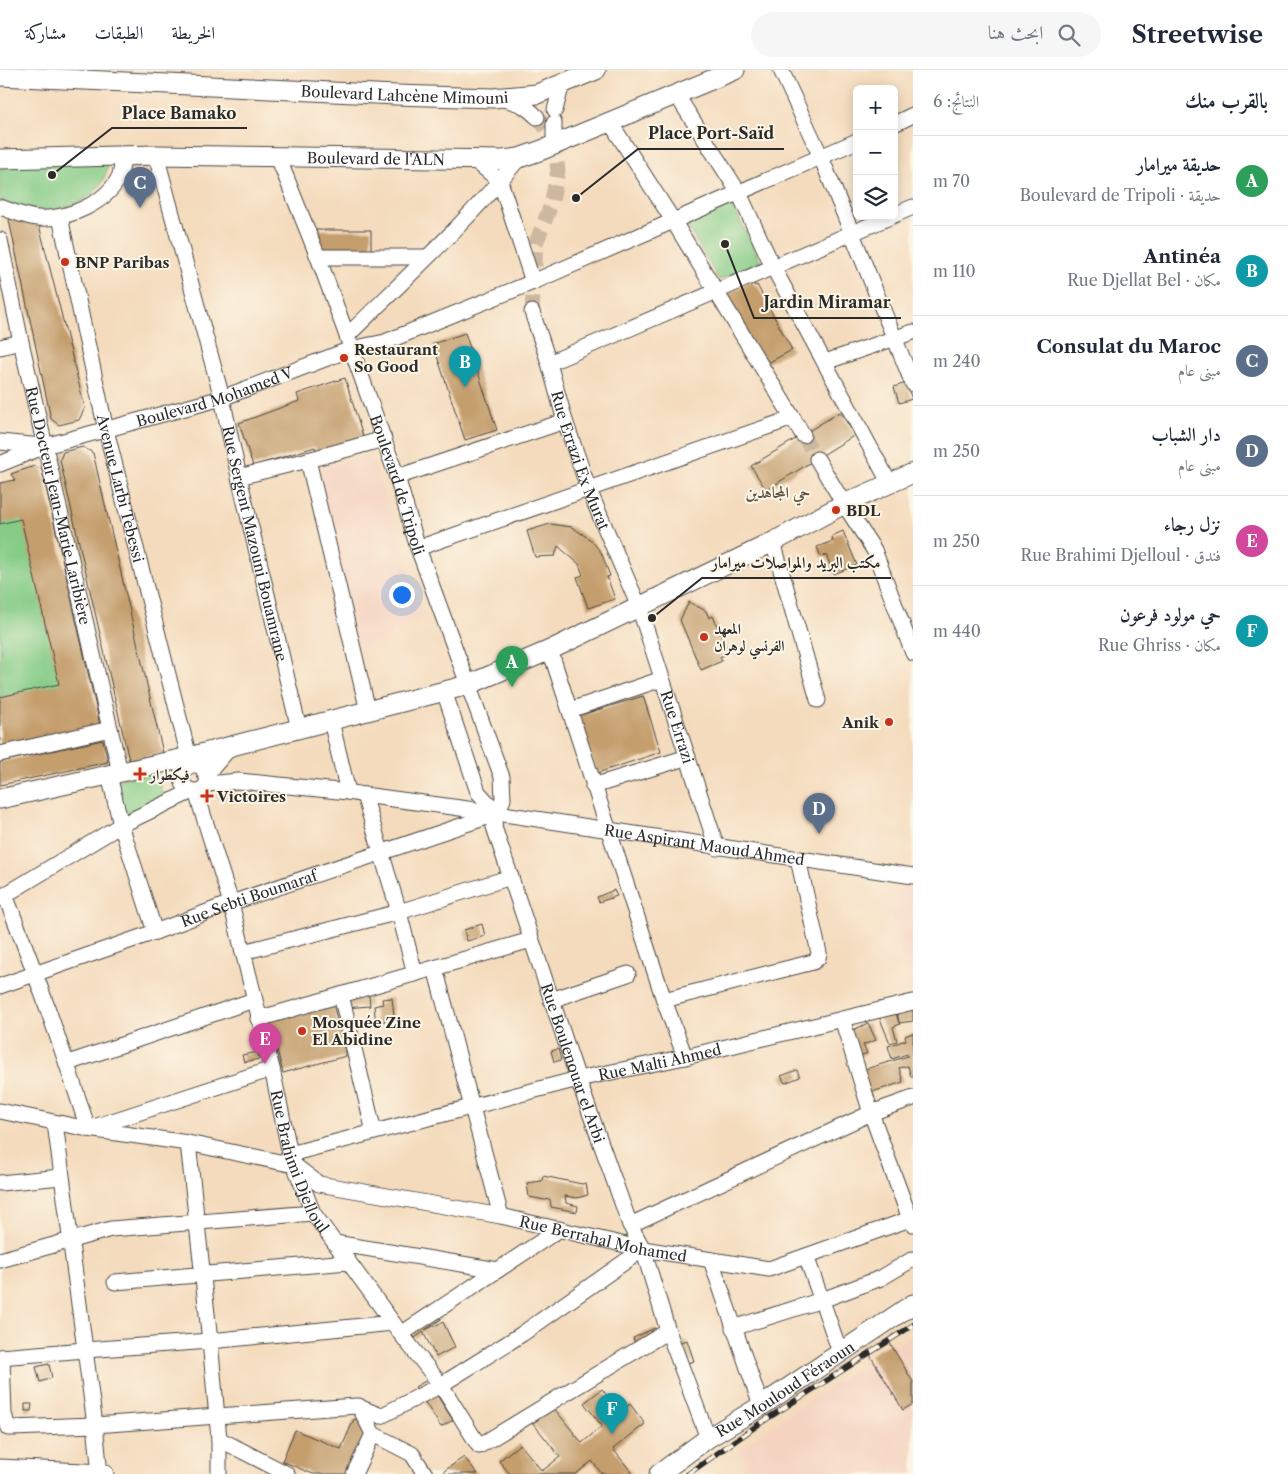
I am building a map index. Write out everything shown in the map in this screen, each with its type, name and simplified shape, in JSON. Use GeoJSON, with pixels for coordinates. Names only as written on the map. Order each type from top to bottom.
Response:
{"type":"FeatureCollection","features":[{"type":"Feature","properties":{"kind":"main road","name":"Boulevard Lahcène Mimouni"},"geometry":{"type":"LineString","coordinates":[[0,76],[493,98],[537,94],[596,70]]}},
{"type":"Feature","properties":{"kind":"main road","name":"Boulevard de l'ALN"},"geometry":{"type":"LineString","coordinates":[[0,160],[156,155],[503,160],[519,158],[735,70]]}},
{"type":"Feature","properties":{"kind":"main road"},"geometry":{"type":"LineString","coordinates":[[0,799],[161,764],[186,764],[228,747],[468,685],[550,650],[773,542],[844,504],[913,473]]}},
{"type":"Feature","properties":{"kind":"main road"},"geometry":{"type":"LineString","coordinates":[[200,785],[228,747]]}},
{"type":"Feature","properties":{"kind":"main road","name":"Rue Mouloud Féraoun"},"geometry":{"type":"LineString","coordinates":[[659,1474],[708,1438],[761,1406],[913,1304]]}},
{"type":"Feature","properties":{"kind":"main road"},"geometry":{"type":"LineString","coordinates":[[0,1469],[104,1474]]}},
{"type":"Feature","properties":{"kind":"street"},"geometry":{"type":"LineString","coordinates":[[781,70],[821,157],[913,384]]}},
{"type":"Feature","properties":{"kind":"street"},"geometry":{"type":"LineString","coordinates":[[493,98],[514,101],[548,119],[565,82]]}},
{"type":"Feature","properties":{"kind":"street"},"geometry":{"type":"LineString","coordinates":[[676,94],[738,193],[774,267],[890,484]]}},
{"type":"Feature","properties":{"kind":"street"},"geometry":{"type":"LineString","coordinates":[[898,122],[913,115]]}},
{"type":"Feature","properties":{"kind":"street"},"geometry":{"type":"LineString","coordinates":[[610,122],[674,222],[803,434]]}},
{"type":"Feature","properties":{"kind":"street"},"geometry":{"type":"LineString","coordinates":[[349,342],[386,342],[534,282],[853,143]]}},
{"type":"Feature","properties":{"kind":"street"},"geometry":{"type":"LineString","coordinates":[[0,207],[18,214],[37,218],[60,217],[85,209],[105,195],[119,175],[124,155]]}},
{"type":"Feature","properties":{"kind":"street","name":"Rue Sergent Mazouni Bouamrane"},"geometry":{"type":"LineString","coordinates":[[156,155],[222,398],[299,729]]}},
{"type":"Feature","properties":{"kind":"street","name":"Boulevard de Tripoli"},"geometry":{"type":"LineString","coordinates":[[278,157],[318,256],[384,439],[418,548],[502,777],[503,799],[497,813]]}},
{"type":"Feature","properties":{"kind":"street"},"geometry":{"type":"LineString","coordinates":[[349,342],[427,257],[500,182],[519,158]]}},
{"type":"Feature","properties":{"kind":"street"},"geometry":{"type":"LineString","coordinates":[[474,160],[500,182],[534,282]]}},
{"type":"Feature","properties":{"kind":"street"},"geometry":{"type":"LineString","coordinates":[[898,214],[913,207]]}},
{"type":"Feature","properties":{"kind":"street","name":"Avenue Larbi Tebessi"},"geometry":{"type":"LineString","coordinates":[[60,217],[106,430],[186,764],[182,775],[182,783],[184,787],[200,785]]}},
{"type":"Feature","properties":{"kind":"street"},"geometry":{"type":"LineString","coordinates":[[549,363],[884,220]]}},
{"type":"Feature","properties":{"kind":"street","name":"Rue Docteur Jean-Marie Laribière"},"geometry":{"type":"LineString","coordinates":[[0,240],[21,342],[110,729],[121,825],[155,932]]}},
{"type":"Feature","properties":{"kind":"street"},"geometry":{"type":"LineString","coordinates":[[318,256],[427,257]]}},
{"type":"Feature","properties":{"kind":"street","name":"Rue Errazi Ex Murat"},"geometry":{"type":"LineString","coordinates":[[532,312],[589,490],[639,607]]}},
{"type":"Feature","properties":{"kind":"street"},"geometry":{"type":"LineString","coordinates":[[825,362],[913,332]]}},
{"type":"Feature","properties":{"kind":"street"},"geometry":{"type":"LineString","coordinates":[[0,347],[21,342]]}},
{"type":"Feature","properties":{"kind":"street","name":"Boulevard Mohamed V"},"geometry":{"type":"LineString","coordinates":[[45,446],[222,398],[349,342]]}},
{"type":"Feature","properties":{"kind":"street"},"geometry":{"type":"LineString","coordinates":[[418,548],[793,418]]}},
{"type":"Feature","properties":{"kind":"street"},"geometry":{"type":"LineString","coordinates":[[397,477],[566,421]]}},
{"type":"Feature","properties":{"kind":"street"},"geometry":{"type":"LineString","coordinates":[[239,476],[308,460],[384,439]]}},
{"type":"Feature","properties":{"kind":"street"},"geometry":{"type":"LineString","coordinates":[[0,442],[45,446]]}},
{"type":"Feature","properties":{"kind":"street"},"geometry":{"type":"LineString","coordinates":[[0,464],[45,446]]}},
{"type":"Feature","properties":{"kind":"street"},"geometry":{"type":"LineString","coordinates":[[817,459],[874,550],[913,653]]}},
{"type":"Feature","properties":{"kind":"street"},"geometry":{"type":"LineString","coordinates":[[308,460],[368,711]]}},
{"type":"Feature","properties":{"kind":"street"},"geometry":{"type":"LineString","coordinates":[[773,542],[818,700]]}},
{"type":"Feature","properties":{"kind":"street","name":"Rue Errazi"},"geometry":{"type":"LineString","coordinates":[[639,607],[717,848]]}},
{"type":"Feature","properties":{"kind":"street"},"geometry":{"type":"LineString","coordinates":[[550,650],[593,786],[610,830],[684,1057]]}},
{"type":"Feature","properties":{"kind":"street"},"geometry":{"type":"LineString","coordinates":[[570,710],[662,679]]}},
{"type":"Feature","properties":{"kind":"street"},"geometry":{"type":"LineString","coordinates":[[444,691],[478,792],[497,813]]}},
{"type":"Feature","properties":{"kind":"street"},"geometry":{"type":"LineString","coordinates":[[331,721],[348,792]]}},
{"type":"Feature","properties":{"kind":"street"},"geometry":{"type":"LineString","coordinates":[[0,754],[110,729]]}},
{"type":"Feature","properties":{"kind":"street"},"geometry":{"type":"LineString","coordinates":[[593,786],[688,758]]}},
{"type":"Feature","properties":{"kind":"street"},"geometry":{"type":"LineString","coordinates":[[88,1129],[68,1064],[36,974],[2,897],[121,825],[200,785],[204,768],[196,765],[187,768],[186,764]]}},
{"type":"Feature","properties":{"kind":"street","name":"Rue Aspirant Maoud Ahmed"},"geometry":{"type":"LineString","coordinates":[[200,785],[239,780],[348,792],[913,876]]}},
{"type":"Feature","properties":{"kind":"street","name":"Rue Brahimi Djelloul"},"geometry":{"type":"LineString","coordinates":[[200,785],[272,1069],[292,1159],[313,1213],[397,1329],[441,1385],[479,1446],[668,1331]]}},
{"type":"Feature","properties":{"kind":"street"},"geometry":{"type":"LineString","coordinates":[[364,795],[399,912],[415,974]]}},
{"type":"Feature","properties":{"kind":"street","name":"Rue Sebti Boumaraf"},"geometry":{"type":"LineString","coordinates":[[0,986],[230,904],[497,813]]}},
{"type":"Feature","properties":{"kind":"street","name":"Rue Boulenouar el Arbi"},"geometry":{"type":"LineString","coordinates":[[497,813],[494,827],[551,1000],[630,1225],[643,1250],[668,1331],[708,1438]]}},
{"type":"Feature","properties":{"kind":"street"},"geometry":{"type":"LineString","coordinates":[[664,1000],[813,962],[818,958],[819,953],[798,859]]}},
{"type":"Feature","properties":{"kind":"street"},"geometry":{"type":"LineString","coordinates":[[243,952],[399,912],[511,877]]}},
{"type":"Feature","properties":{"kind":"street"},"geometry":{"type":"LineString","coordinates":[[258,1019],[531,940]]}},
{"type":"Feature","properties":{"kind":"street"},"geometry":{"type":"LineString","coordinates":[[435,968],[501,1216]]}},
{"type":"Feature","properties":{"kind":"street"},"geometry":{"type":"LineString","coordinates":[[551,1000],[628,974]]}},
{"type":"Feature","properties":{"kind":"street"},"geometry":{"type":"LineString","coordinates":[[340,995],[374,1132]]}},
{"type":"Feature","properties":{"kind":"street"},"geometry":{"type":"LineString","coordinates":[[68,1064],[254,1000]]}},
{"type":"Feature","properties":{"kind":"street","name":"Rue Malti Ahmed"},"geometry":{"type":"LineString","coordinates":[[292,1159],[374,1132],[578,1079],[684,1057],[913,1002]]}},
{"type":"Feature","properties":{"kind":"street"},"geometry":{"type":"LineString","coordinates":[[842,1019],[871,1114],[912,1220]]}},
{"type":"Feature","properties":{"kind":"street"},"geometry":{"type":"LineString","coordinates":[[88,1129],[272,1069]]}},
{"type":"Feature","properties":{"kind":"street"},"geometry":{"type":"LineString","coordinates":[[630,1225],[871,1114],[913,1098]]}},
{"type":"Feature","properties":{"kind":"street"},"geometry":{"type":"LineString","coordinates":[[0,1111],[88,1129],[292,1159]]}},
{"type":"Feature","properties":{"kind":"street"},"geometry":{"type":"LineString","coordinates":[[55,1123],[96,1425],[100,1474]]}},
{"type":"Feature","properties":{"kind":"street"},"geometry":{"type":"LineString","coordinates":[[188,1143],[204,1275],[219,1439],[219,1474]]}},
{"type":"Feature","properties":{"kind":"street","name":"Rue Berrahal Mohamed"},"geometry":{"type":"LineString","coordinates":[[292,1159],[318,1184],[501,1216],[643,1250],[769,1269],[912,1220]]}},
{"type":"Feature","properties":{"kind":"street"},"geometry":{"type":"LineString","coordinates":[[0,1183],[61,1177]]}},
{"type":"Feature","properties":{"kind":"street"},"geometry":{"type":"LineString","coordinates":[[0,1260],[111,1230],[313,1213]]}},
{"type":"Feature","properties":{"kind":"street"},"geometry":{"type":"LineString","coordinates":[[560,1229],[498,1270],[397,1329],[1,1357],[4,1414],[8,1428],[96,1425],[359,1406],[381,1416],[441,1385],[522,1334],[643,1250]]}},
{"type":"Feature","properties":{"kind":"street"},"geometry":{"type":"LineString","coordinates":[[335,1243],[498,1270]]}},
{"type":"Feature","properties":{"kind":"street"},"geometry":{"type":"LineString","coordinates":[[806,1256],[840,1352]]}},
{"type":"Feature","properties":{"kind":"street"},"geometry":{"type":"LineString","coordinates":[[711,1260],[761,1406]]}},
{"type":"Feature","properties":{"kind":"street"},"geometry":{"type":"LineString","coordinates":[[733,1328],[822,1300],[881,1278],[913,1260]]}},
{"type":"Feature","properties":{"kind":"street"},"geometry":{"type":"LineString","coordinates":[[115,1282],[348,1262]]}},
{"type":"Feature","properties":{"kind":"street"},"geometry":{"type":"LineString","coordinates":[[359,1406],[373,1434],[412,1454],[425,1474]]}},
{"type":"Feature","properties":{"kind":"street"},"geometry":{"type":"LineString","coordinates":[[354,1474],[373,1434]]}},
{"type":"Feature","properties":{"kind":"street"},"geometry":{"type":"LineString","coordinates":[[219,1439],[287,1474]]}},
{"type":"Feature","properties":{"kind":"shaded area"},"geometry":{"type":"Polygon","coordinates":[[[371,455],[424,617],[357,650],[315,468],[371,455]]]}},
{"type":"Feature","properties":{"kind":"shaded area"},"geometry":{"type":"Polygon","coordinates":[[[899,880],[913,884],[913,993],[892,918],[899,880]]]}},
{"type":"Feature","properties":{"kind":"shaded area"},"geometry":{"type":"Polygon","coordinates":[[[913,1334],[913,1474],[750,1474],[740,1449],[788,1414],[913,1334]]]}},
{"type":"Feature","properties":{"kind":"green space"},"geometry":{"type":"Polygon","coordinates":[[[110,161],[105,177],[93,194],[84,200],[62,208],[39,211],[27,210],[15,207],[0,199],[0,164],[110,161]]]}},
{"type":"Feature","properties":{"kind":"green space"},"geometry":{"type":"Polygon","coordinates":[[[732,205],[761,262],[719,280],[687,226],[732,205]]]}},
{"type":"Feature","properties":{"kind":"green space"},"geometry":{"type":"Polygon","coordinates":[[[23,515],[62,687],[0,700],[0,522],[23,515]]]}},
{"type":"Feature","properties":{"kind":"green space"},"geometry":{"type":"Polygon","coordinates":[[[156,771],[164,800],[125,816],[114,781],[156,771]]]}},
{"type":"Feature","properties":{"kind":"building"},"geometry":{"type":"Polygon","coordinates":[[[13,218],[39,225],[85,408],[79,420],[59,425],[51,419],[9,220],[13,218]]]}},
{"type":"Feature","properties":{"kind":"building"},"geometry":{"type":"Polygon","coordinates":[[[315,230],[371,230],[371,255],[322,255],[315,230]]]}},
{"type":"Feature","properties":{"kind":"building"},"geometry":{"type":"Polygon","coordinates":[[[752,281],[755,286],[757,285],[792,350],[764,365],[726,295],[752,281]]]}},
{"type":"Feature","properties":{"kind":"building"},"geometry":{"type":"Polygon","coordinates":[[[465,333],[497,430],[465,440],[433,344],[465,333]]]}},
{"type":"Feature","properties":{"kind":"building"},"geometry":{"type":"Polygon","coordinates":[[[345,378],[364,440],[317,453],[315,447],[253,466],[239,423],[299,401],[297,394],[345,378]]]}},
{"type":"Feature","properties":{"kind":"building"},"geometry":{"type":"Polygon","coordinates":[[[906,383],[912,399],[899,403],[894,387],[906,383]]]}},
{"type":"Feature","properties":{"kind":"building"},"geometry":{"type":"Polygon","coordinates":[[[840,412],[855,435],[766,490],[751,466],[840,412]]]}},
{"type":"Feature","properties":{"kind":"building"},"geometry":{"type":"Polygon","coordinates":[[[83,447],[93,453],[163,753],[129,760],[60,460],[63,452],[83,447]]]}},
{"type":"Feature","properties":{"kind":"building"},"geometry":{"type":"Polygon","coordinates":[[[35,466],[42,470],[100,725],[0,748],[0,697],[59,684],[21,519],[0,524],[0,483],[15,480],[11,474],[35,466]]]}},
{"type":"Feature","properties":{"kind":"building"},"geometry":{"type":"Polygon","coordinates":[[[550,524],[572,527],[591,540],[601,552],[610,576],[607,577],[615,599],[588,608],[577,577],[583,575],[579,564],[558,546],[555,556],[535,557],[527,531],[550,524]]]}},
{"type":"Feature","properties":{"kind":"building"},"geometry":{"type":"Polygon","coordinates":[[[843,531],[857,565],[834,574],[826,555],[821,557],[817,547],[833,541],[832,536],[843,531]]]}},
{"type":"Feature","properties":{"kind":"building","name":"المعهد الفرنسي لوهران"},"geometry":{"type":"Polygon","coordinates":[[[689,602],[706,611],[709,618],[713,616],[728,653],[720,657],[722,661],[701,670],[680,620],[689,602]]]}},
{"type":"Feature","properties":{"kind":"building"},"geometry":{"type":"Polygon","coordinates":[[[643,696],[661,752],[597,773],[578,716],[643,696]]]}},
{"type":"Feature","properties":{"kind":"building"},"geometry":{"type":"Polygon","coordinates":[[[103,740],[108,762],[0,785],[0,762],[103,740]]]}},
{"type":"Feature","properties":{"kind":"building"},"geometry":{"type":"Polygon","coordinates":[[[614,890],[617,896],[599,902],[597,897],[614,890]]]}},
{"type":"Feature","properties":{"kind":"building"},"geometry":{"type":"Polygon","coordinates":[[[482,924],[485,936],[467,941],[464,930],[482,924]]]}},
{"type":"Feature","properties":{"kind":"building"},"geometry":{"type":"Polygon","coordinates":[[[368,985],[370,1006],[345,1008],[344,996],[368,985]]]}},
{"type":"Feature","properties":{"kind":"building"},"geometry":{"type":"Polygon","coordinates":[[[392,998],[394,1016],[384,1018],[385,1021],[376,1023],[374,1006],[383,1004],[382,999],[392,998]]]}},
{"type":"Feature","properties":{"kind":"building"},"geometry":{"type":"Polygon","coordinates":[[[892,1001],[900,1024],[893,1027],[897,1041],[890,1043],[875,1007],[892,1001]]]}},
{"type":"Feature","properties":{"kind":"building"},"geometry":{"type":"Polygon","coordinates":[[[913,1002],[913,1021],[899,1023],[896,1005],[913,1002]]]}},
{"type":"Feature","properties":{"kind":"building","name":"Mosquée Zine El Abidine"},"geometry":{"type":"Polygon","coordinates":[[[333,1003],[346,1056],[283,1073],[275,1041],[268,1042],[262,1021],[333,1003]]]}},
{"type":"Feature","properties":{"kind":"building"},"geometry":{"type":"Polygon","coordinates":[[[868,1023],[876,1040],[863,1045],[867,1053],[858,1057],[847,1033],[868,1023]]]}},
{"type":"Feature","properties":{"kind":"building"},"geometry":{"type":"Polygon","coordinates":[[[913,1033],[913,1077],[911,1077],[908,1066],[899,1068],[903,1082],[863,1095],[856,1072],[908,1056],[907,1054],[892,1059],[888,1046],[906,1040],[905,1036],[913,1033]]]}},
{"type":"Feature","properties":{"kind":"building"},"geometry":{"type":"Polygon","coordinates":[[[558,1049],[561,1060],[554,1062],[551,1051],[558,1049]]]}},
{"type":"Feature","properties":{"kind":"building"},"geometry":{"type":"Polygon","coordinates":[[[258,1052],[260,1059],[244,1062],[242,1055],[258,1052]]]}},
{"type":"Feature","properties":{"kind":"building"},"geometry":{"type":"Polygon","coordinates":[[[797,1070],[800,1077],[785,1083],[781,1076],[797,1070]]]}},
{"type":"Feature","properties":{"kind":"building"},"geometry":{"type":"Polygon","coordinates":[[[543,1176],[582,1184],[586,1183],[588,1195],[577,1198],[565,1196],[566,1203],[578,1206],[577,1212],[551,1207],[550,1199],[529,1197],[527,1183],[542,1181],[543,1176]]]}},
{"type":"Feature","properties":{"kind":"building"},"geometry":{"type":"Polygon","coordinates":[[[431,1305],[441,1319],[425,1330],[443,1322],[455,1347],[436,1357],[423,1332],[415,1338],[404,1323],[431,1305]]]}},
{"type":"Feature","properties":{"kind":"building"},"geometry":{"type":"Polygon","coordinates":[[[655,1328],[660,1340],[638,1350],[633,1338],[655,1328]]]}},
{"type":"Feature","properties":{"kind":"building"},"geometry":{"type":"Polygon","coordinates":[[[687,1340],[694,1361],[681,1365],[674,1344],[687,1340]]]}},
{"type":"Feature","properties":{"kind":"building"},"geometry":{"type":"Polygon","coordinates":[[[890,1343],[913,1382],[913,1404],[903,1410],[870,1355],[890,1343]]]}},
{"type":"Feature","properties":{"kind":"building"},"geometry":{"type":"Polygon","coordinates":[[[49,1364],[52,1378],[40,1382],[36,1367],[49,1364]]]}},
{"type":"Feature","properties":{"kind":"building"},"geometry":{"type":"Polygon","coordinates":[[[427,1380],[453,1420],[441,1427],[415,1387],[427,1380]]]}},
{"type":"Feature","properties":{"kind":"building"},"geometry":{"type":"Polygon","coordinates":[[[602,1389],[620,1412],[630,1404],[645,1424],[613,1449],[633,1474],[602,1474],[592,1461],[576,1474],[510,1474],[499,1461],[520,1444],[542,1471],[560,1457],[533,1423],[553,1407],[582,1443],[602,1426],[584,1403],[602,1389]]]}},
{"type":"Feature","properties":{"kind":"building"},"geometry":{"type":"Polygon","coordinates":[[[25,1404],[32,1404],[31,1411],[25,1411],[25,1404]]]}},
{"type":"Feature","properties":{"kind":"building"},"geometry":{"type":"Polygon","coordinates":[[[354,1419],[375,1428],[356,1474],[313,1474],[282,1461],[295,1430],[341,1449],[354,1419]]]}},
{"type":"Feature","properties":{"kind":"building"},"geometry":{"type":"Polygon","coordinates":[[[464,1457],[478,1474],[446,1474],[444,1471],[464,1457]]]}},
{"type":"Feature","properties":{"kind":"tunnel"},"geometry":{"type":"LineString","coordinates":[[537,117],[546,128]]}},
{"type":"Feature","properties":{"kind":"tunnel"},"geometry":{"type":"LineString","coordinates":[[532,312],[536,243],[551,205],[558,171],[554,136]]}},
{"type":"Feature","properties":{"kind":"tunnel"},"geometry":{"type":"LineString","coordinates":[[803,435],[817,459]]}},
{"type":"Feature","properties":{"kind":"railway"},"geometry":{"type":"LineString","coordinates":[[688,1474],[762,1422],[913,1325]]}},
{"type":"Feature","properties":{"kind":"place","name":"Place Bamako"},"geometry":{"type":"Point","coordinates":[52,175]}},
{"type":"Feature","properties":{"kind":"place","name":"Place Port-Saïd"},"geometry":{"type":"Point","coordinates":[576,198]}},
{"type":"Feature","properties":{"kind":"place","name":"Consulat du Maroc"},"geometry":{"type":"Point","coordinates":[140,208]}},
{"type":"Feature","properties":{"kind":"place","name":"Jardin Miramar"},"geometry":{"type":"Point","coordinates":[725,244]}},
{"type":"Feature","properties":{"kind":"place","name":"BNP Paribas"},"geometry":{"type":"Point","coordinates":[65,262]}},
{"type":"Feature","properties":{"kind":"place","name":"Restaurant So Good"},"geometry":{"type":"Point","coordinates":[344,358]}},
{"type":"Feature","properties":{"kind":"place","name":"Antinéa"},"geometry":{"type":"Point","coordinates":[465,387]}},
{"type":"Feature","properties":{"kind":"place","name":"BDL"},"geometry":{"type":"Point","coordinates":[836,510]}},
{"type":"Feature","properties":{"kind":"place","name":"مكتب البريد والمواصلات ميرامار"},"geometry":{"type":"Point","coordinates":[652,618]}},
{"type":"Feature","properties":{"kind":"place","name":"المعهد الفرنسي لوهران"},"geometry":{"type":"Point","coordinates":[704,637]}},
{"type":"Feature","properties":{"kind":"place","name":"حديقة ميرامار"},"geometry":{"type":"Point","coordinates":[512,687]}},
{"type":"Feature","properties":{"kind":"place","name":"Anik"},"geometry":{"type":"Point","coordinates":[889,722]}},
{"type":"Feature","properties":{"kind":"place","name":"فيكطوار"},"geometry":{"type":"Point","coordinates":[140,774]}},
{"type":"Feature","properties":{"kind":"place","name":"Victoires"},"geometry":{"type":"Point","coordinates":[207,796]}},
{"type":"Feature","properties":{"kind":"place","name":"دار الشباب"},"geometry":{"type":"Point","coordinates":[819,834]}},
{"type":"Feature","properties":{"kind":"place","name":"Mosquée Zine El Abidine"},"geometry":{"type":"Point","coordinates":[302,1031]}},
{"type":"Feature","properties":{"kind":"place","name":"نزل رجاء"},"geometry":{"type":"Point","coordinates":[265,1064]}},
{"type":"Feature","properties":{"kind":"place","name":"حي مولود فرعون"},"geometry":{"type":"Point","coordinates":[612,1434]}},
{"type":"Feature","properties":{"kind":"district","name":"حي المجاهدين"},"geometry":{"type":"Point","coordinates":[778,492]}}]}
